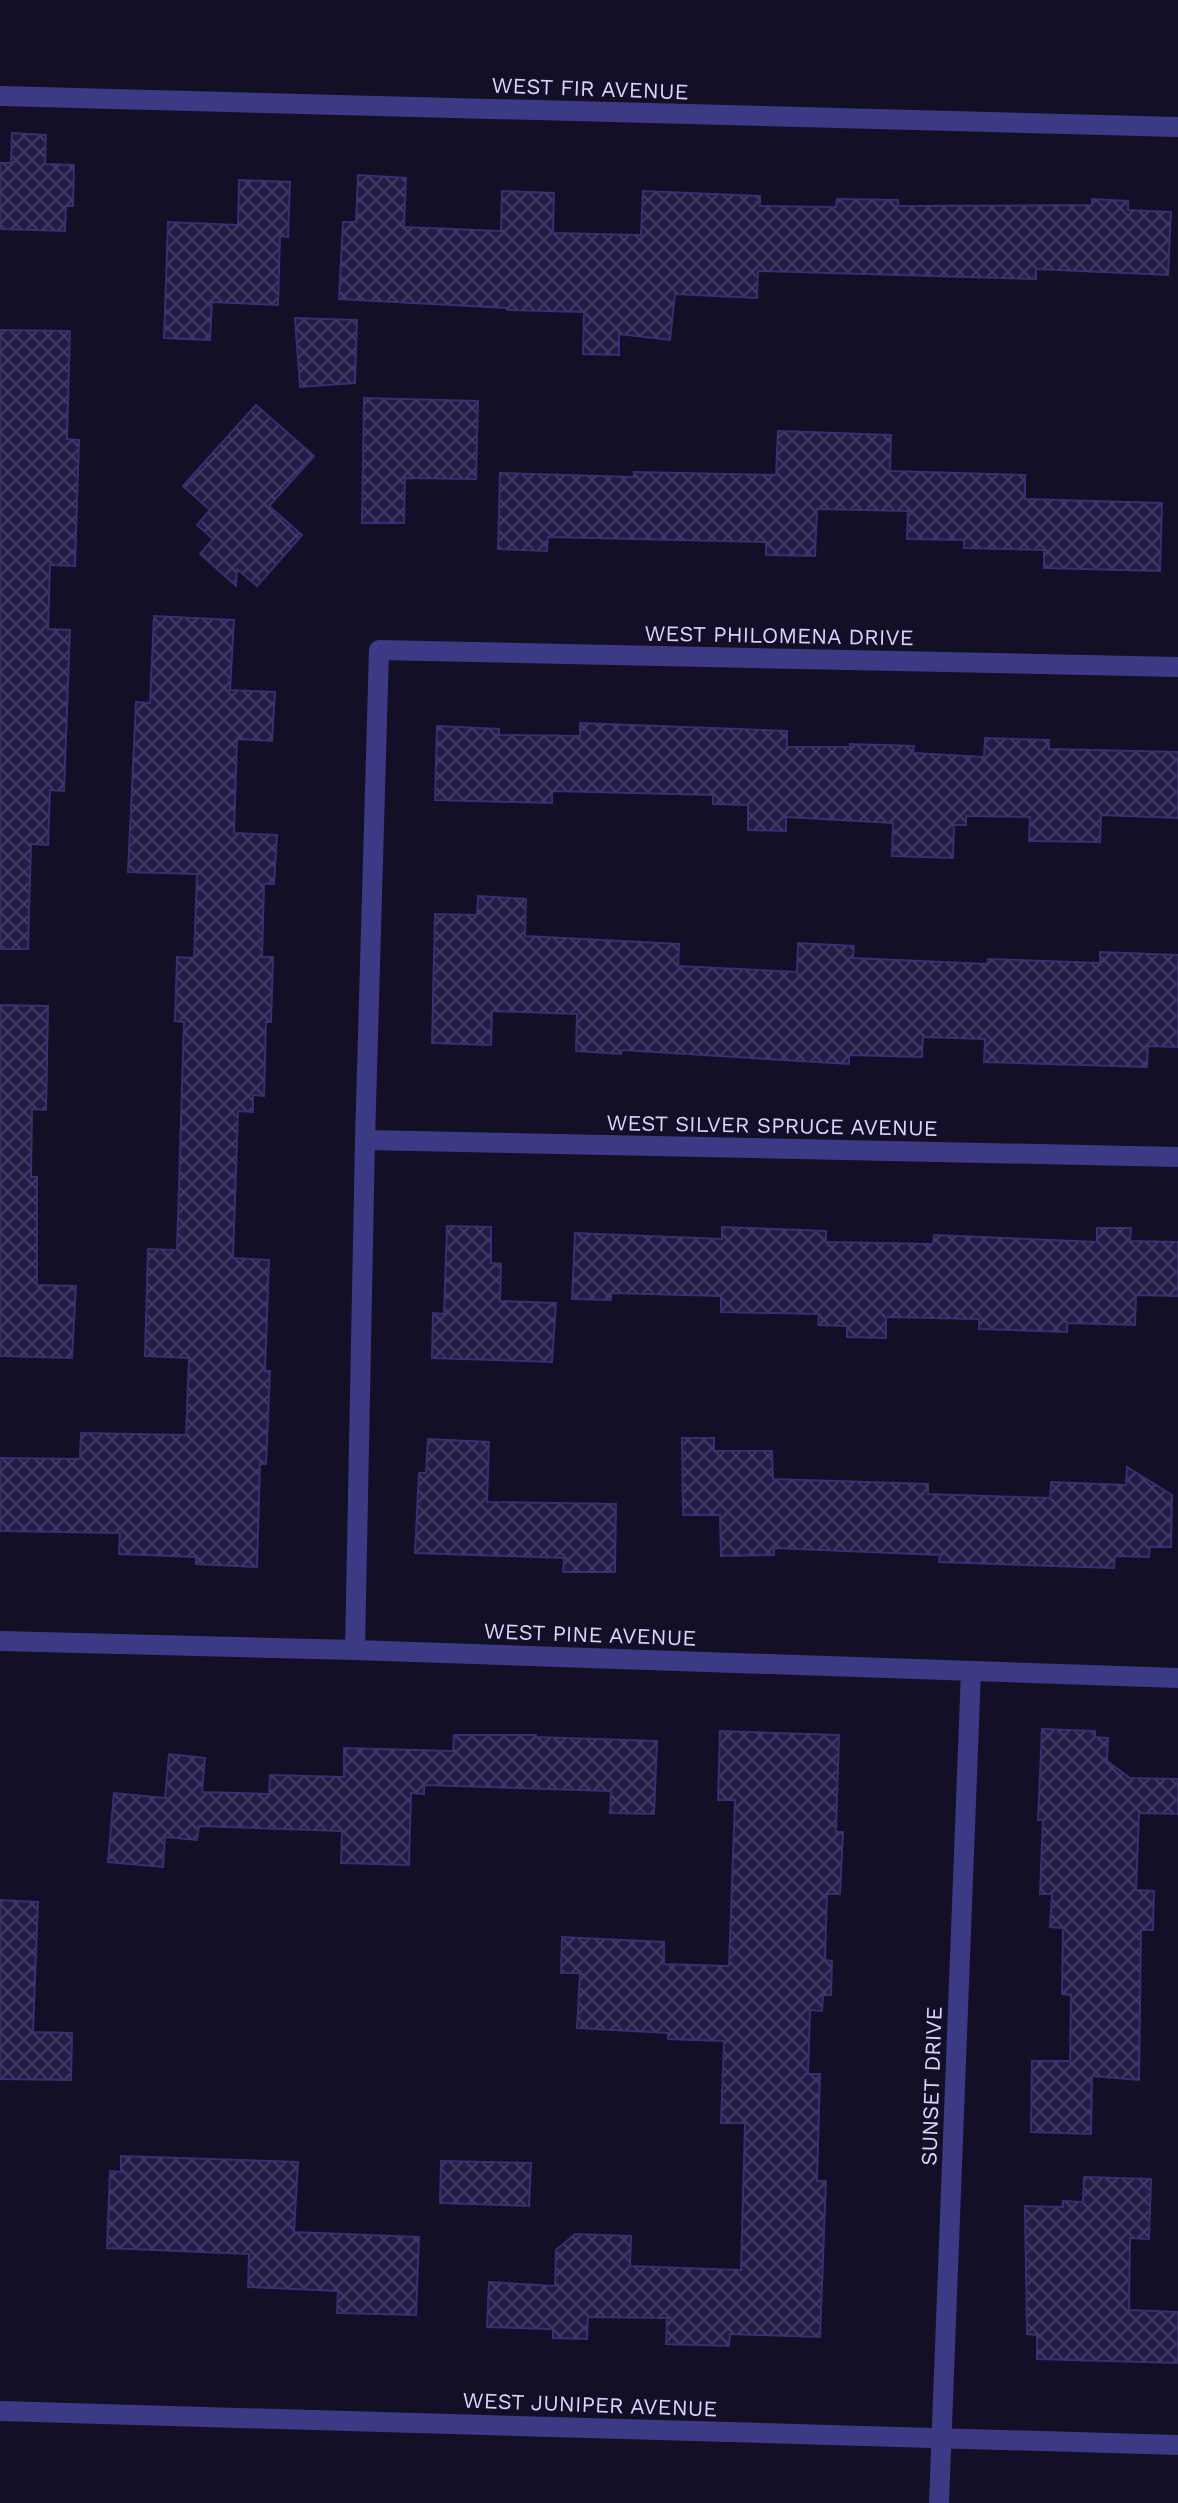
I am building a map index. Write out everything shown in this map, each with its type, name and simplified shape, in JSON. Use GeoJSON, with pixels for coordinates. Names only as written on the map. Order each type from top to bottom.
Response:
{"type":"FeatureCollection","features":[{"type":"Feature","properties":{"kind":"street","name":"WEST FIR AVENUE"},"geometry":{"type":"LineString","coordinates":[[0,96],[1178,127]]}},
{"type":"Feature","properties":{"kind":"street","name":"WEST PHILOMENA DRIVE"},"geometry":{"type":"LineString","coordinates":[[365,1140],[379,650],[1178,667]]}},
{"type":"Feature","properties":{"kind":"street","name":"WEST SILVER SPRUCE AVENUE"},"geometry":{"type":"LineString","coordinates":[[365,1140],[1178,1157]]}},
{"type":"Feature","properties":{"kind":"street"},"geometry":{"type":"LineString","coordinates":[[355,1650],[365,1140]]}},
{"type":"Feature","properties":{"kind":"street","name":"WEST PINE AVENUE"},"geometry":{"type":"LineString","coordinates":[[0,1641],[1178,1678]]}},
{"type":"Feature","properties":{"kind":"street","name":"SUNSET DRIVE"},"geometry":{"type":"LineString","coordinates":[[939,2503],[971,1671]]}},
{"type":"Feature","properties":{"kind":"street","name":"WEST JUNIPER AVENUE"},"geometry":{"type":"LineString","coordinates":[[0,2411],[1178,2445]]}},
{"type":"Feature","properties":{"kind":"building"},"geometry":{"type":"Polygon","coordinates":[[[12,133],[46,135],[45,164],[74,165],[73,206],[66,206],[65,231],[0,229],[0,163],[11,163],[12,133]]]}},
{"type":"Feature","properties":{"kind":"building"},"geometry":{"type":"Polygon","coordinates":[[[358,175],[406,178],[404,227],[501,231],[502,191],[554,193],[553,233],[641,235],[643,191],[760,196],[760,206],[836,207],[837,199],[898,200],[898,206],[1092,205],[1092,199],[1128,201],[1128,210],[1171,212],[1168,275],[1036,269],[1036,279],[758,271],[757,298],[675,294],[670,340],[619,334],[619,355],[583,354],[584,312],[339,299],[343,222],[356,222],[358,175]]]}},
{"type":"Feature","properties":{"kind":"building"},"geometry":{"type":"Polygon","coordinates":[[[239,180],[290,182],[288,237],[280,236],[278,305],[212,302],[210,340],[164,338],[168,222],[238,225],[239,180]]]}},
{"type":"Feature","properties":{"kind":"building"},"geometry":{"type":"Polygon","coordinates":[[[295,318],[357,320],[355,383],[300,387],[295,318]]]}},
{"type":"Feature","properties":{"kind":"building"},"geometry":{"type":"Polygon","coordinates":[[[0,330],[70,331],[67,439],[79,440],[75,566],[50,565],[48,629],[70,630],[64,791],[50,790],[48,845],[31,844],[28,949],[0,949],[0,330]]]}},
{"type":"Feature","properties":{"kind":"building"},"geometry":{"type":"Polygon","coordinates":[[[364,398],[478,401],[476,479],[405,478],[404,523],[362,523],[364,398]]]}},
{"type":"Feature","properties":{"kind":"building"},"geometry":{"type":"Polygon","coordinates":[[[256,405],[314,456],[269,506],[302,535],[257,586],[237,569],[236,586],[200,554],[213,539],[197,525],[210,510],[183,486],[256,405]]]}},
{"type":"Feature","properties":{"kind":"building"},"geometry":{"type":"Polygon","coordinates":[[[778,431],[891,435],[890,471],[1025,475],[1025,499],[1162,503],[1160,571],[1044,568],[1044,550],[964,548],[964,540],[907,539],[908,511],[817,509],[815,556],[766,555],[766,542],[548,537],[547,551],[498,549],[500,473],[634,477],[634,472],[776,475],[778,431]]]}},
{"type":"Feature","properties":{"kind":"building"},"geometry":{"type":"Polygon","coordinates":[[[154,616],[234,620],[230,690],[275,692],[272,741],[237,739],[234,833],[277,835],[274,884],[264,884],[262,957],[273,957],[271,1022],[266,1022],[264,1096],[253,1095],[253,1112],[238,1111],[233,1258],[269,1260],[265,1371],[270,1371],[266,1464],[260,1464],[257,1567],[196,1564],[196,1557],[119,1554],[120,1533],[0,1531],[0,1458],[80,1459],[81,1433],[186,1435],[189,1358],[145,1356],[148,1249],[177,1250],[184,1022],[175,1021],[177,957],[194,958],[197,874],[128,872],[136,702],[150,703],[154,616]]]}},
{"type":"Feature","properties":{"kind":"building"},"geometry":{"type":"Polygon","coordinates":[[[580,723],[787,731],[787,747],[850,747],[850,744],[914,746],[913,753],[984,757],[985,738],[1049,740],[1049,749],[1178,752],[1178,818],[1101,815],[1100,842],[1029,841],[1030,817],[966,816],[966,825],[954,825],[953,858],[892,856],[893,823],[786,817],[786,831],[748,830],[748,805],[713,804],[713,795],[552,791],[552,803],[435,800],[437,726],[499,729],[499,735],[580,736],[580,723]]]}},
{"type":"Feature","properties":{"kind":"building"},"geometry":{"type":"Polygon","coordinates":[[[478,896],[526,899],[525,936],[679,944],[678,966],[797,972],[798,943],[854,946],[853,958],[987,964],[988,959],[1100,963],[1100,952],[1178,955],[1178,1047],[1148,1046],[1147,1067],[984,1062],[985,1039],[923,1037],[922,1057],[849,1055],[849,1064],[622,1050],[621,1054],[576,1051],[577,1014],[492,1011],[491,1045],[432,1043],[435,914],[477,915],[478,896]]]}},
{"type":"Feature","properties":{"kind":"building"},"geometry":{"type":"Polygon","coordinates":[[[0,1005],[48,1006],[46,1110],[32,1109],[31,1177],[37,1177],[37,1285],[76,1286],[72,1358],[0,1356],[0,1005]]]}},
{"type":"Feature","properties":{"kind":"building"},"geometry":{"type":"Polygon","coordinates":[[[447,1226],[491,1227],[491,1263],[501,1264],[500,1301],[556,1303],[552,1362],[432,1358],[433,1313],[444,1314],[447,1226]]]}},
{"type":"Feature","properties":{"kind":"building"},"geometry":{"type":"Polygon","coordinates":[[[722,1227],[826,1231],[826,1242],[933,1244],[934,1235],[1097,1242],[1097,1228],[1131,1228],[1130,1241],[1178,1242],[1178,1296],[1136,1295],[1135,1325],[1067,1323],[1067,1332],[979,1329],[979,1319],[886,1317],[886,1338],[847,1337],[847,1326],[818,1325],[819,1314],[721,1312],[721,1296],[611,1293],[611,1300],[572,1299],[575,1233],[722,1239],[722,1227]]]}},
{"type":"Feature","properties":{"kind":"building"},"geometry":{"type":"Polygon","coordinates":[[[682,1438],[714,1438],[714,1451],[772,1451],[773,1479],[928,1484],[928,1494],[1050,1498],[1051,1482],[1126,1485],[1127,1467],[1172,1495],[1171,1547],[1150,1547],[1149,1557],[1115,1556],[1114,1568],[939,1562],[940,1555],[774,1548],[774,1555],[721,1556],[720,1515],[683,1515],[682,1438]]]}},
{"type":"Feature","properties":{"kind":"building"},"geometry":{"type":"Polygon","coordinates":[[[428,1439],[489,1442],[487,1502],[616,1504],[615,1572],[563,1572],[564,1558],[415,1553],[419,1473],[426,1473],[428,1439]]]}},
{"type":"Feature","properties":{"kind":"building"},"geometry":{"type":"Polygon","coordinates":[[[1042,1729],[1095,1731],[1095,1737],[1108,1738],[1107,1761],[1130,1778],[1178,1779],[1178,1814],[1139,1813],[1136,1890],[1154,1891],[1153,1930],[1141,1930],[1139,2080],[1092,2076],[1091,2134],[1031,2132],[1032,2061],[1070,2061],[1071,1995],[1062,1994],[1063,1928],[1050,1927],[1052,1894],[1040,1894],[1043,1820],[1038,1820],[1042,1729]]]}},
{"type":"Feature","properties":{"kind":"building"},"geometry":{"type":"Polygon","coordinates":[[[720,1731],[839,1735],[836,1832],[843,1832],[840,1894],[827,1894],[825,1960],[832,1961],[831,1995],[823,1995],[822,2011],[810,2010],[808,2074],[820,2074],[817,2181],[826,2181],[820,2337],[730,2334],[729,2346],[666,2344],[667,2318],[588,2317],[587,2339],[553,2338],[553,2329],[487,2327],[489,2282],[555,2286],[556,2250],[575,2234],[631,2236],[630,2266],[741,2270],[745,2123],[721,2123],[724,2041],[668,2039],[668,2033],[577,2028],[580,1973],[561,1973],[562,1937],[664,1942],[664,1964],[729,1966],[735,1800],[718,1800],[720,1731]]]}},
{"type":"Feature","properties":{"kind":"building"},"geometry":{"type":"Polygon","coordinates":[[[454,1735],[536,1735],[657,1741],[654,1814],[610,1813],[611,1791],[424,1785],[424,1794],[411,1793],[409,1865],[341,1863],[342,1831],[199,1826],[197,1840],[165,1837],[163,1867],[108,1862],[114,1793],[165,1798],[169,1754],[205,1758],[202,1792],[269,1794],[270,1775],[344,1777],[344,1748],[453,1751],[454,1735]]]}},
{"type":"Feature","properties":{"kind":"building"},"geometry":{"type":"Polygon","coordinates":[[[0,1900],[38,1902],[33,2032],[72,2033],[71,2080],[0,2079],[0,1900]]]}},
{"type":"Feature","properties":{"kind":"building"},"geometry":{"type":"Polygon","coordinates":[[[121,2156],[298,2162],[294,2232],[419,2237],[416,2315],[337,2313],[338,2291],[248,2287],[249,2254],[107,2248],[110,2171],[121,2172],[121,2156]]]}},
{"type":"Feature","properties":{"kind":"building"},"geometry":{"type":"Polygon","coordinates":[[[441,2161],[531,2163],[529,2206],[440,2203],[441,2161]]]}},
{"type":"Feature","properties":{"kind":"building"},"geometry":{"type":"Polygon","coordinates":[[[1084,2177],[1151,2179],[1149,2239],[1130,2238],[1129,2310],[1178,2312],[1178,2363],[1037,2359],[1037,2335],[1027,2334],[1025,2206],[1063,2207],[1063,2201],[1083,2202],[1084,2177]]]}}]}
